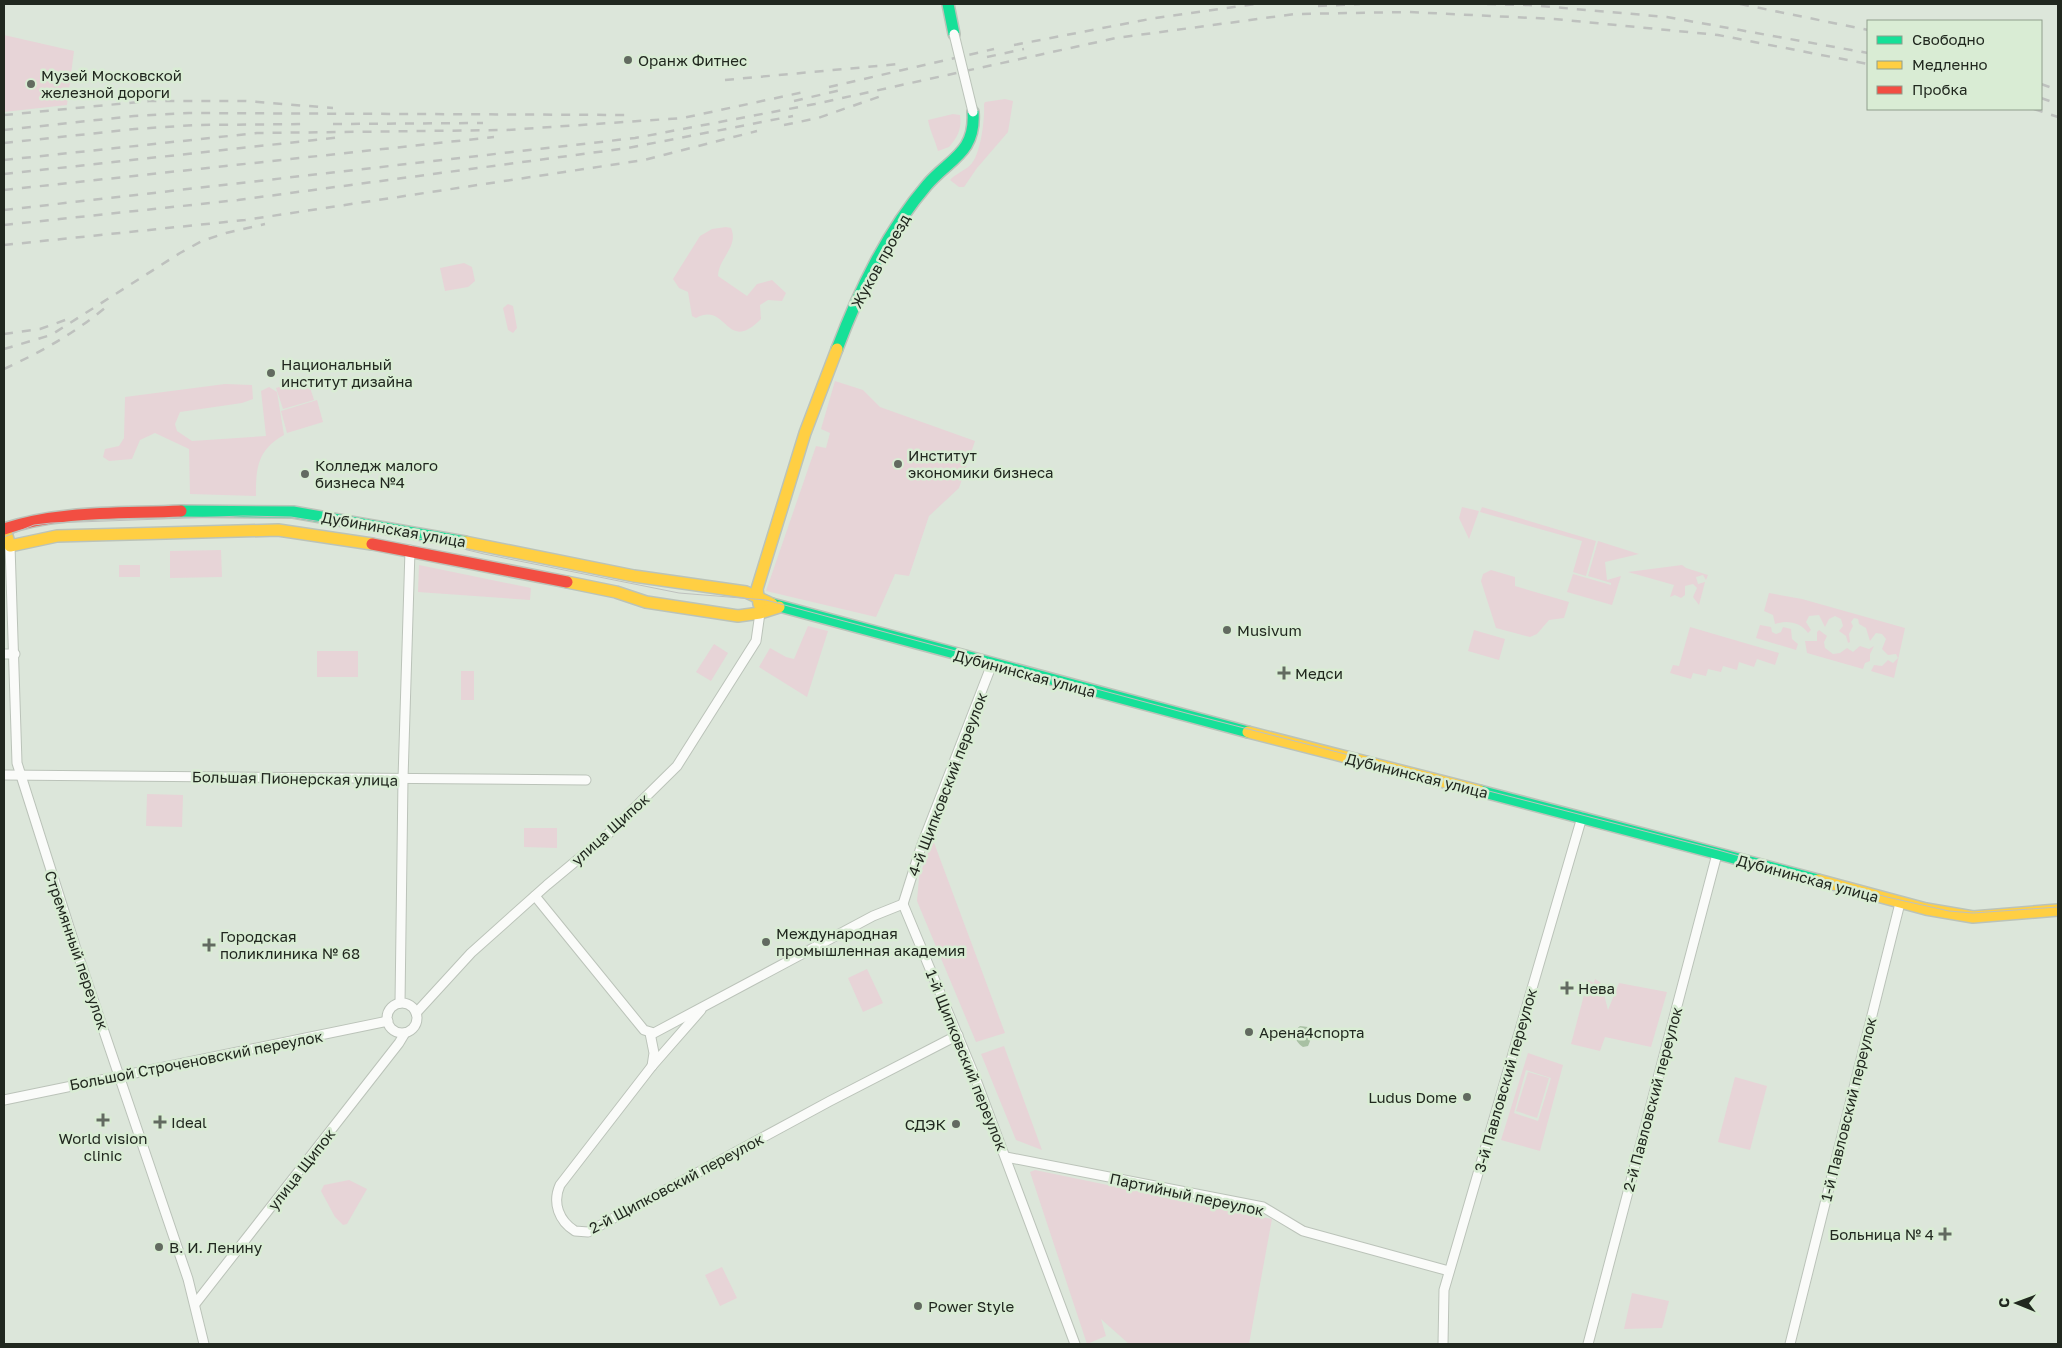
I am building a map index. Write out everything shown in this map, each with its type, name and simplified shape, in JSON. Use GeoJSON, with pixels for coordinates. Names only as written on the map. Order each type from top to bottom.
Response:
{"type":"FeatureCollection","features":[{"type":"Feature","properties":{"kind":"main road","name":"Жуков проезд"},"geometry":{"type":"LineString","coordinates":[[948,4],[954,34]]}},
{"type":"Feature","properties":{"kind":"main road","name":"Жуков проезд"},"geometry":{"type":"LineString","coordinates":[[758,592],[805,433],[861,290],[912,203],[931,180],[969,143],[974,126],[973,112]]}},
{"type":"Feature","properties":{"kind":"main road","name":"Дубининская улица"},"geometry":{"type":"LineString","coordinates":[[4,529],[33,520],[59,517],[188,511],[293,512],[413,531],[626,574],[746,592],[758,592],[778,607],[1170,712],[1582,817],[1900,903],[1948,914],[1973,917],[2058,910]]}},
{"type":"Feature","properties":{"kind":"main road"},"geometry":{"type":"LineString","coordinates":[[4,529],[10,546]]}},
{"type":"Feature","properties":{"kind":"main road","name":"Дубининская улица"},"geometry":{"type":"LineString","coordinates":[[10,546],[57,536],[278,530],[410,550],[616,592],[646,602],[738,616],[760,613],[778,607]]}},
{"type":"Feature","properties":{"kind":"main road"},"geometry":{"type":"LineString","coordinates":[[758,592],[760,613]]}},
{"type":"Feature","properties":{"kind":"street","name":"Жуков проезд"},"geometry":{"type":"LineString","coordinates":[[954,34],[973,112]]}},
{"type":"Feature","properties":{"kind":"street","name":"Стремянный переулок"},"geometry":{"type":"LineString","coordinates":[[10,546],[15,654],[17,763],[195,1304],[204,1344]]}},
{"type":"Feature","properties":{"kind":"street"},"geometry":{"type":"LineString","coordinates":[[400,1003],[403,779],[410,550]]}},
{"type":"Feature","properties":{"kind":"street","name":"улица Щипок"},"geometry":{"type":"LineString","coordinates":[[416,1013],[456,967],[535,896],[606,836],[677,766],[756,641],[760,613]]}},
{"type":"Feature","properties":{"kind":"street"},"geometry":{"type":"LineString","coordinates":[[4,654],[15,654]]}},
{"type":"Feature","properties":{"kind":"street","name":"4-й Щипковский переулок"},"geometry":{"type":"LineString","coordinates":[[902,904],[921,847],[992,664]]}},
{"type":"Feature","properties":{"kind":"street","name":"Большая Пионерская улица"},"geometry":{"type":"LineString","coordinates":[[4,775],[586,780]]}},
{"type":"Feature","properties":{"kind":"street","name":"3-й Павловский переулок"},"geometry":{"type":"LineString","coordinates":[[1443,1344],[1444,1290],[1449,1271],[1582,817]]}},
{"type":"Feature","properties":{"kind":"street","name":"2-й Павловский переулок"},"geometry":{"type":"LineString","coordinates":[[1588,1344],[1718,854]]}},
{"type":"Feature","properties":{"kind":"street"},"geometry":{"type":"LineString","coordinates":[[535,896],[644,1030],[650,1033],[658,1032],[701,1010],[873,916],[902,904]]}},
{"type":"Feature","properties":{"kind":"street","name":"1-й Павловский переулок"},"geometry":{"type":"LineString","coordinates":[[1790,1344],[1900,903]]}},
{"type":"Feature","properties":{"kind":"street","name":"1-й Щипковский переулок"},"geometry":{"type":"LineString","coordinates":[[902,904],[958,1035],[1006,1156],[1075,1344]]}},
{"type":"Feature","properties":{"kind":"street"},"geometry":{"type":"LineString","coordinates":[[400,1003],[410,1005],[416,1013],[415,1025],[405,1033],[396,1031],[388,1021],[392,1008],[400,1003]]}},
{"type":"Feature","properties":{"kind":"street","name":"2-й Щипковский переулок"},"geometry":{"type":"LineString","coordinates":[[701,1010],[652,1066],[560,1186],[556,1200],[558,1210],[562,1219],[575,1231],[588,1232],[830,1101],[958,1035]]}},
{"type":"Feature","properties":{"kind":"street","name":"Большой Строченовский переулок"},"geometry":{"type":"LineString","coordinates":[[4,1100],[388,1021]]}},
{"type":"Feature","properties":{"kind":"street","name":"улица Щипок"},"geometry":{"type":"LineString","coordinates":[[195,1304],[405,1033]]}},
{"type":"Feature","properties":{"kind":"street"},"geometry":{"type":"LineString","coordinates":[[650,1033],[654,1053],[652,1066]]}},
{"type":"Feature","properties":{"kind":"street","name":"Партийный переулок"},"geometry":{"type":"LineString","coordinates":[[1006,1156],[1263,1207],[1303,1231],[1449,1271]]}},
{"type":"Feature","properties":{"kind":"shaded area"},"geometry":{"type":"Polygon","coordinates":[[[4,35],[74,51],[67,105],[4,112],[4,35]]]}},
{"type":"Feature","properties":{"kind":"shaded area"},"geometry":{"type":"Polygon","coordinates":[[[1005,99],[1013,101],[1008,132],[977,168],[964,187],[959,187],[950,180],[970,165],[975,158],[982,135],[985,102],[1005,99]]]}},
{"type":"Feature","properties":{"kind":"shaded area"},"geometry":{"type":"Polygon","coordinates":[[[953,114],[960,115],[959,132],[949,147],[938,151],[928,120],[953,114]]]}},
{"type":"Feature","properties":{"kind":"shaded area"},"geometry":{"type":"Polygon","coordinates":[[[731,228],[733,235],[731,247],[719,269],[718,276],[747,296],[757,284],[772,280],[786,293],[782,301],[768,300],[760,305],[761,319],[749,329],[740,332],[733,330],[715,316],[707,315],[696,318],[692,316],[688,292],[679,288],[673,279],[700,236],[712,229],[731,228]]]}},
{"type":"Feature","properties":{"kind":"shaded area"},"geometry":{"type":"Polygon","coordinates":[[[464,263],[472,267],[475,281],[468,287],[445,291],[440,268],[464,263]]]}},
{"type":"Feature","properties":{"kind":"shaded area"},"geometry":{"type":"Polygon","coordinates":[[[508,304],[513,306],[517,328],[513,333],[508,330],[503,308],[508,304]]]}},
{"type":"Feature","properties":{"kind":"shaded area"},"geometry":{"type":"Polygon","coordinates":[[[307,378],[314,400],[283,409],[276,388],[307,378]]]}},
{"type":"Feature","properties":{"kind":"shaded area"},"geometry":{"type":"Polygon","coordinates":[[[835,381],[863,390],[880,407],[975,441],[959,488],[929,516],[909,576],[895,574],[876,617],[766,591],[816,446],[826,448],[830,433],[821,429],[835,381]]]}},
{"type":"Feature","properties":{"kind":"shaded area"},"geometry":{"type":"Polygon","coordinates":[[[225,384],[252,385],[253,399],[242,403],[180,412],[175,424],[177,431],[192,441],[266,436],[261,391],[269,387],[277,392],[284,435],[268,447],[263,454],[258,468],[256,496],[190,494],[189,449],[155,433],[140,440],[132,459],[109,461],[103,457],[105,449],[119,446],[124,438],[125,397],[225,384]]]}},
{"type":"Feature","properties":{"kind":"shaded area"},"geometry":{"type":"Polygon","coordinates":[[[317,400],[323,422],[287,433],[281,411],[317,400]]]}},
{"type":"Feature","properties":{"kind":"shaded area"},"geometry":{"type":"Polygon","coordinates":[[[1462,507],[1479,511],[1469,539],[1459,518],[1462,507]]]}},
{"type":"Feature","properties":{"kind":"shaded area"},"geometry":{"type":"Polygon","coordinates":[[[1482,507],[1596,541],[1586,576],[1573,572],[1582,541],[1480,512],[1482,507]]]}},
{"type":"Feature","properties":{"kind":"shaded area"},"geometry":{"type":"Polygon","coordinates":[[[1598,541],[1639,554],[1605,562],[1607,580],[1621,576],[1612,605],[1567,592],[1573,574],[1611,585],[1611,583],[1588,576],[1598,541]]]}},
{"type":"Feature","properties":{"kind":"shaded area"},"geometry":{"type":"Polygon","coordinates":[[[221,550],[222,577],[170,578],[170,551],[221,550]]]}},
{"type":"Feature","properties":{"kind":"shaded area"},"geometry":{"type":"Polygon","coordinates":[[[119,565],[140,565],[140,577],[119,577],[119,565]]]}},
{"type":"Feature","properties":{"kind":"shaded area"},"geometry":{"type":"Polygon","coordinates":[[[419,565],[531,588],[530,600],[418,592],[419,565]]]}},
{"type":"Feature","properties":{"kind":"shaded area"},"geometry":{"type":"Polygon","coordinates":[[[1682,565],[1708,575],[1706,580],[1703,575],[1696,577],[1698,584],[1705,582],[1699,605],[1693,597],[1697,588],[1693,584],[1685,586],[1685,595],[1681,598],[1675,595],[1670,597],[1674,585],[1628,572],[1682,565]]]}},
{"type":"Feature","properties":{"kind":"shaded area"},"geometry":{"type":"Polygon","coordinates":[[[1491,570],[1515,577],[1515,586],[1569,602],[1564,618],[1549,620],[1537,634],[1530,637],[1496,628],[1481,581],[1483,574],[1491,570]]]}},
{"type":"Feature","properties":{"kind":"shaded area"},"geometry":{"type":"Polygon","coordinates":[[[1769,593],[1802,599],[1905,628],[1894,678],[1871,671],[1874,665],[1882,666],[1888,660],[1893,663],[1898,658],[1896,654],[1888,655],[1882,649],[1886,639],[1882,634],[1876,633],[1870,641],[1866,628],[1859,624],[1858,619],[1854,618],[1851,622],[1853,626],[1849,634],[1850,642],[1848,643],[1846,636],[1839,631],[1843,626],[1841,619],[1835,616],[1829,619],[1825,627],[1819,615],[1809,616],[1806,622],[1811,630],[1808,633],[1797,624],[1784,622],[1775,624],[1773,615],[1764,611],[1769,593]]]}},
{"type":"Feature","properties":{"kind":"shaded area"},"geometry":{"type":"Polygon","coordinates":[[[1760,625],[1771,627],[1772,632],[1776,634],[1781,632],[1783,627],[1791,629],[1792,639],[1798,644],[1796,650],[1756,638],[1760,625]]]}},
{"type":"Feature","properties":{"kind":"shaded area"},"geometry":{"type":"Polygon","coordinates":[[[808,626],[828,631],[807,697],[759,667],[770,648],[786,657],[794,659],[808,626]]]}},
{"type":"Feature","properties":{"kind":"shaded area"},"geometry":{"type":"Polygon","coordinates":[[[1690,627],[1779,653],[1775,665],[1757,659],[1754,667],[1739,662],[1737,670],[1723,666],[1721,672],[1708,669],[1706,676],[1693,673],[1691,679],[1670,673],[1673,665],[1679,666],[1690,627]]]}},
{"type":"Feature","properties":{"kind":"shaded area"},"geometry":{"type":"Polygon","coordinates":[[[1474,630],[1505,639],[1499,660],[1468,651],[1474,630]]]}},
{"type":"Feature","properties":{"kind":"shaded area"},"geometry":{"type":"Polygon","coordinates":[[[1819,630],[1827,636],[1824,642],[1825,648],[1833,654],[1840,653],[1847,648],[1853,652],[1860,646],[1869,649],[1874,646],[1870,654],[1870,661],[1865,663],[1863,669],[1807,653],[1805,641],[1817,641],[1817,632],[1819,630]]]}},
{"type":"Feature","properties":{"kind":"shaded area"},"geometry":{"type":"Polygon","coordinates":[[[714,644],[728,653],[711,681],[696,672],[714,644]]]}},
{"type":"Feature","properties":{"kind":"shaded area"},"geometry":{"type":"Polygon","coordinates":[[[317,651],[358,651],[358,677],[317,677],[317,651]]]}},
{"type":"Feature","properties":{"kind":"shaded area"},"geometry":{"type":"Polygon","coordinates":[[[461,671],[474,671],[474,700],[461,700],[461,671]]]}},
{"type":"Feature","properties":{"kind":"shaded area"},"geometry":{"type":"Polygon","coordinates":[[[147,794],[183,795],[182,827],[146,826],[147,794]]]}},
{"type":"Feature","properties":{"kind":"shaded area"},"geometry":{"type":"Polygon","coordinates":[[[524,828],[557,828],[557,848],[524,847],[524,828]]]}},
{"type":"Feature","properties":{"kind":"shaded area"},"geometry":{"type":"Polygon","coordinates":[[[933,840],[1005,1033],[976,1042],[917,901],[919,877],[933,840]]]}},
{"type":"Feature","properties":{"kind":"shaded area"},"geometry":{"type":"Polygon","coordinates":[[[867,969],[883,1003],[863,1012],[848,978],[867,969]]]}},
{"type":"Feature","properties":{"kind":"shaded area"},"geometry":{"type":"Polygon","coordinates":[[[1595,979],[1601,983],[1608,1010],[1619,983],[1667,992],[1651,1047],[1605,1037],[1600,1051],[1571,1044],[1588,980],[1594,983],[1595,979]]]}},
{"type":"Feature","properties":{"kind":"shaded area"},"geometry":{"type":"Polygon","coordinates":[[[1300,1026],[1308,1027],[1311,1032],[1308,1046],[1303,1047],[1296,1040],[1295,1034],[1300,1026]]]}},
{"type":"Feature","properties":{"kind":"shaded area"},"geometry":{"type":"Polygon","coordinates":[[[1004,1046],[1042,1150],[1016,1140],[981,1054],[1004,1046]]]}},
{"type":"Feature","properties":{"kind":"shaded area"},"geometry":{"type":"Polygon","coordinates":[[[1528,1053],[1563,1065],[1540,1151],[1501,1140],[1528,1053]],[[1526,1070],[1514,1113],[1538,1121],[1551,1078],[1526,1070]]]}},
{"type":"Feature","properties":{"kind":"shaded area"},"geometry":{"type":"Polygon","coordinates":[[[1528,1072],[1549,1078],[1537,1118],[1516,1111],[1528,1072]]]}},
{"type":"Feature","properties":{"kind":"shaded area"},"geometry":{"type":"Polygon","coordinates":[[[1735,1077],[1767,1086],[1750,1150],[1718,1142],[1735,1077]]]}},
{"type":"Feature","properties":{"kind":"shaded area"},"geometry":{"type":"Polygon","coordinates":[[[1035,1170],[1272,1219],[1249,1344],[1129,1344],[1101,1319],[1106,1336],[1087,1344],[1030,1172],[1035,1170]]]}},
{"type":"Feature","properties":{"kind":"shaded area"},"geometry":{"type":"Polygon","coordinates":[[[349,1180],[367,1189],[347,1224],[343,1225],[335,1217],[321,1191],[324,1185],[349,1180]]]}},
{"type":"Feature","properties":{"kind":"shaded area"},"geometry":{"type":"Polygon","coordinates":[[[722,1267],[737,1298],[720,1306],[705,1275],[722,1267]]]}},
{"type":"Feature","properties":{"kind":"shaded area"},"geometry":{"type":"Polygon","coordinates":[[[1632,1293],[1669,1301],[1662,1328],[1624,1329],[1632,1293]]]}},
{"type":"Feature","properties":{"kind":"tram line"},"geometry":{"type":"LineString","coordinates":[[4,537],[34,525],[51,523],[243,516],[291,517],[410,536],[484,554],[679,593],[766,600],[1186,713],[1718,850],[1887,897],[1949,911],[1973,913],[2058,907]]}},
{"type":"Feature","properties":{"kind":"railway"},"geometry":{"type":"LineString","coordinates":[[1014,45],[1155,18],[1255,4]]}},
{"type":"Feature","properties":{"kind":"railway"},"geometry":{"type":"LineString","coordinates":[[1318,6],[1360,4]]}},
{"type":"Feature","properties":{"kind":"railway"},"geometry":{"type":"LineString","coordinates":[[1487,4],[1529,5],[1667,17],[1867,53]]}},
{"type":"Feature","properties":{"kind":"railway"},"geometry":{"type":"LineString","coordinates":[[1740,4],[1867,30]]}},
{"type":"Feature","properties":{"kind":"railway"},"geometry":{"type":"LineString","coordinates":[[4,210],[635,138],[815,104],[1116,38],[1295,14],[1409,12],[1554,19],[1718,35],[1867,64]]}},
{"type":"Feature","properties":{"kind":"railway"},"geometry":{"type":"LineString","coordinates":[[829,87],[994,49]]}},
{"type":"Feature","properties":{"kind":"railway"},"geometry":{"type":"LineString","coordinates":[[987,57],[1024,49]]}},
{"type":"Feature","properties":{"kind":"railway"},"geometry":{"type":"LineString","coordinates":[[725,80],[899,64]]}},
{"type":"Feature","properties":{"kind":"railway"},"geometry":{"type":"LineString","coordinates":[[2042,84],[2058,90]]}},
{"type":"Feature","properties":{"kind":"railway"},"geometry":{"type":"LineString","coordinates":[[794,101],[841,90]]}},
{"type":"Feature","properties":{"kind":"railway"},"geometry":{"type":"LineString","coordinates":[[4,160],[257,133],[507,130],[683,118],[804,92]]}},
{"type":"Feature","properties":{"kind":"railway"},"geometry":{"type":"LineString","coordinates":[[784,125],[818,118],[884,95]]}},
{"type":"Feature","properties":{"kind":"railway"},"geometry":{"type":"LineString","coordinates":[[2042,98],[2058,104]]}},
{"type":"Feature","properties":{"kind":"railway"},"geometry":{"type":"LineString","coordinates":[[4,115],[149,101],[245,101],[333,108]]}},
{"type":"Feature","properties":{"kind":"railway"},"geometry":{"type":"LineString","coordinates":[[2037,110],[2058,117]]}},
{"type":"Feature","properties":{"kind":"railway"},"geometry":{"type":"LineString","coordinates":[[4,130],[134,116],[189,113],[630,115]]}},
{"type":"Feature","properties":{"kind":"railway"},"geometry":{"type":"LineString","coordinates":[[4,225],[238,200],[628,148],[793,116]]}},
{"type":"Feature","properties":{"kind":"railway"},"geometry":{"type":"LineString","coordinates":[[333,124],[483,123]]}},
{"type":"Feature","properties":{"kind":"railway"},"geometry":{"type":"LineString","coordinates":[[4,143],[135,129],[196,125],[308,124]]}},
{"type":"Feature","properties":{"kind":"railway"},"geometry":{"type":"LineString","coordinates":[[4,245],[245,220],[644,160],[757,131]]}},
{"type":"Feature","properties":{"kind":"railway"},"geometry":{"type":"LineString","coordinates":[[4,174],[342,137]]}},
{"type":"Feature","properties":{"kind":"railway"},"geometry":{"type":"LineString","coordinates":[[4,190],[494,137]]}},
{"type":"Feature","properties":{"kind":"railway"},"geometry":{"type":"LineString","coordinates":[[4,349],[51,335],[202,241],[265,224]]}},
{"type":"Feature","properties":{"kind":"railway"},"geometry":{"type":"LineString","coordinates":[[4,369],[56,342],[105,308]]}},
{"type":"Feature","properties":{"kind":"railway"},"geometry":{"type":"LineString","coordinates":[[4,334],[40,329],[68,319]]}},
{"type":"Feature","properties":{"kind":"traffic: fast"},"geometry":{"type":"LineString","coordinates":[[948,4],[954,34]]}},
{"type":"Feature","properties":{"kind":"traffic: fast"},"geometry":{"type":"LineString","coordinates":[[837,349],[864,284],[886,243],[912,203],[935,176],[966,146],[973,126],[973,112]]}},
{"type":"Feature","properties":{"kind":"traffic: fast"},"geometry":{"type":"LineString","coordinates":[[181,511],[293,512],[465,542]]}},
{"type":"Feature","properties":{"kind":"traffic: fast"},"geometry":{"type":"LineString","coordinates":[[772,604],[1248,732]]}},
{"type":"Feature","properties":{"kind":"traffic: fast"},"geometry":{"type":"LineString","coordinates":[[1480,791],[1818,880]]}},
{"type":"Feature","properties":{"kind":"traffic: slow"},"geometry":{"type":"LineString","coordinates":[[759,604],[757,589],[805,433],[837,349]]}},
{"type":"Feature","properties":{"kind":"traffic: slow"},"geometry":{"type":"LineString","coordinates":[[5,529],[10,546],[57,536],[278,530],[372,544]]}},
{"type":"Feature","properties":{"kind":"traffic: slow"},"geometry":{"type":"LineString","coordinates":[[465,542],[634,576],[746,592],[772,604]]}},
{"type":"Feature","properties":{"kind":"traffic: slow"},"geometry":{"type":"LineString","coordinates":[[567,582],[616,592],[646,602],[738,616],[760,613],[779,607]]}},
{"type":"Feature","properties":{"kind":"traffic: slow"},"geometry":{"type":"LineString","coordinates":[[1248,732],[1480,791]]}},
{"type":"Feature","properties":{"kind":"traffic: slow"},"geometry":{"type":"LineString","coordinates":[[1818,880],[1926,909],[1973,917],[2058,910]]}},
{"type":"Feature","properties":{"kind":"traffic: jam"},"geometry":{"type":"LineString","coordinates":[[4,529],[25,523],[69,516],[181,511]]}},
{"type":"Feature","properties":{"kind":"traffic: jam"},"geometry":{"type":"LineString","coordinates":[[372,544],[567,582]]}},
{"type":"Feature","properties":{"kind":"place","name":"Оранж Фитнес"},"geometry":{"type":"Point","coordinates":[628,60]}},
{"type":"Feature","properties":{"kind":"place","name":"Музей Московской железной дороги"},"geometry":{"type":"Point","coordinates":[31,84]}},
{"type":"Feature","properties":{"kind":"place","name":"Национальный институт дизайна"},"geometry":{"type":"Point","coordinates":[271,373]}},
{"type":"Feature","properties":{"kind":"place","name":"Институт экономики бизнеса"},"geometry":{"type":"Point","coordinates":[898,464]}},
{"type":"Feature","properties":{"kind":"place","name":"Колледж малого бизнеса №4"},"geometry":{"type":"Point","coordinates":[305,474]}},
{"type":"Feature","properties":{"kind":"place","name":"Musivum"},"geometry":{"type":"Point","coordinates":[1227,630]}},
{"type":"Feature","properties":{"kind":"place","name":"Медси"},"geometry":{"type":"Point","coordinates":[1284,673]}},
{"type":"Feature","properties":{"kind":"place","name":"Международная промышленная академия"},"geometry":{"type":"Point","coordinates":[766,942]}},
{"type":"Feature","properties":{"kind":"place","name":"Городская поликлиника № 68"},"geometry":{"type":"Point","coordinates":[209,945]}},
{"type":"Feature","properties":{"kind":"place","name":"Нева"},"geometry":{"type":"Point","coordinates":[1567,988]}},
{"type":"Feature","properties":{"kind":"place","name":"Арена4спорта"},"geometry":{"type":"Point","coordinates":[1249,1032]}},
{"type":"Feature","properties":{"kind":"place","name":"Ludus Dome"},"geometry":{"type":"Point","coordinates":[1467,1097]}},
{"type":"Feature","properties":{"kind":"place","name":"World vision clinic"},"geometry":{"type":"Point","coordinates":[103,1120]}},
{"type":"Feature","properties":{"kind":"place","name":"Ideal"},"geometry":{"type":"Point","coordinates":[160,1122]}},
{"type":"Feature","properties":{"kind":"place","name":"СДЭК"},"geometry":{"type":"Point","coordinates":[956,1124]}},
{"type":"Feature","properties":{"kind":"place","name":"Больница № 4"},"geometry":{"type":"Point","coordinates":[1945,1234]}},
{"type":"Feature","properties":{"kind":"place","name":"В. И. Ленину"},"geometry":{"type":"Point","coordinates":[159,1247]}},
{"type":"Feature","properties":{"kind":"place","name":"Power Style"},"geometry":{"type":"Point","coordinates":[918,1306]}}]}
